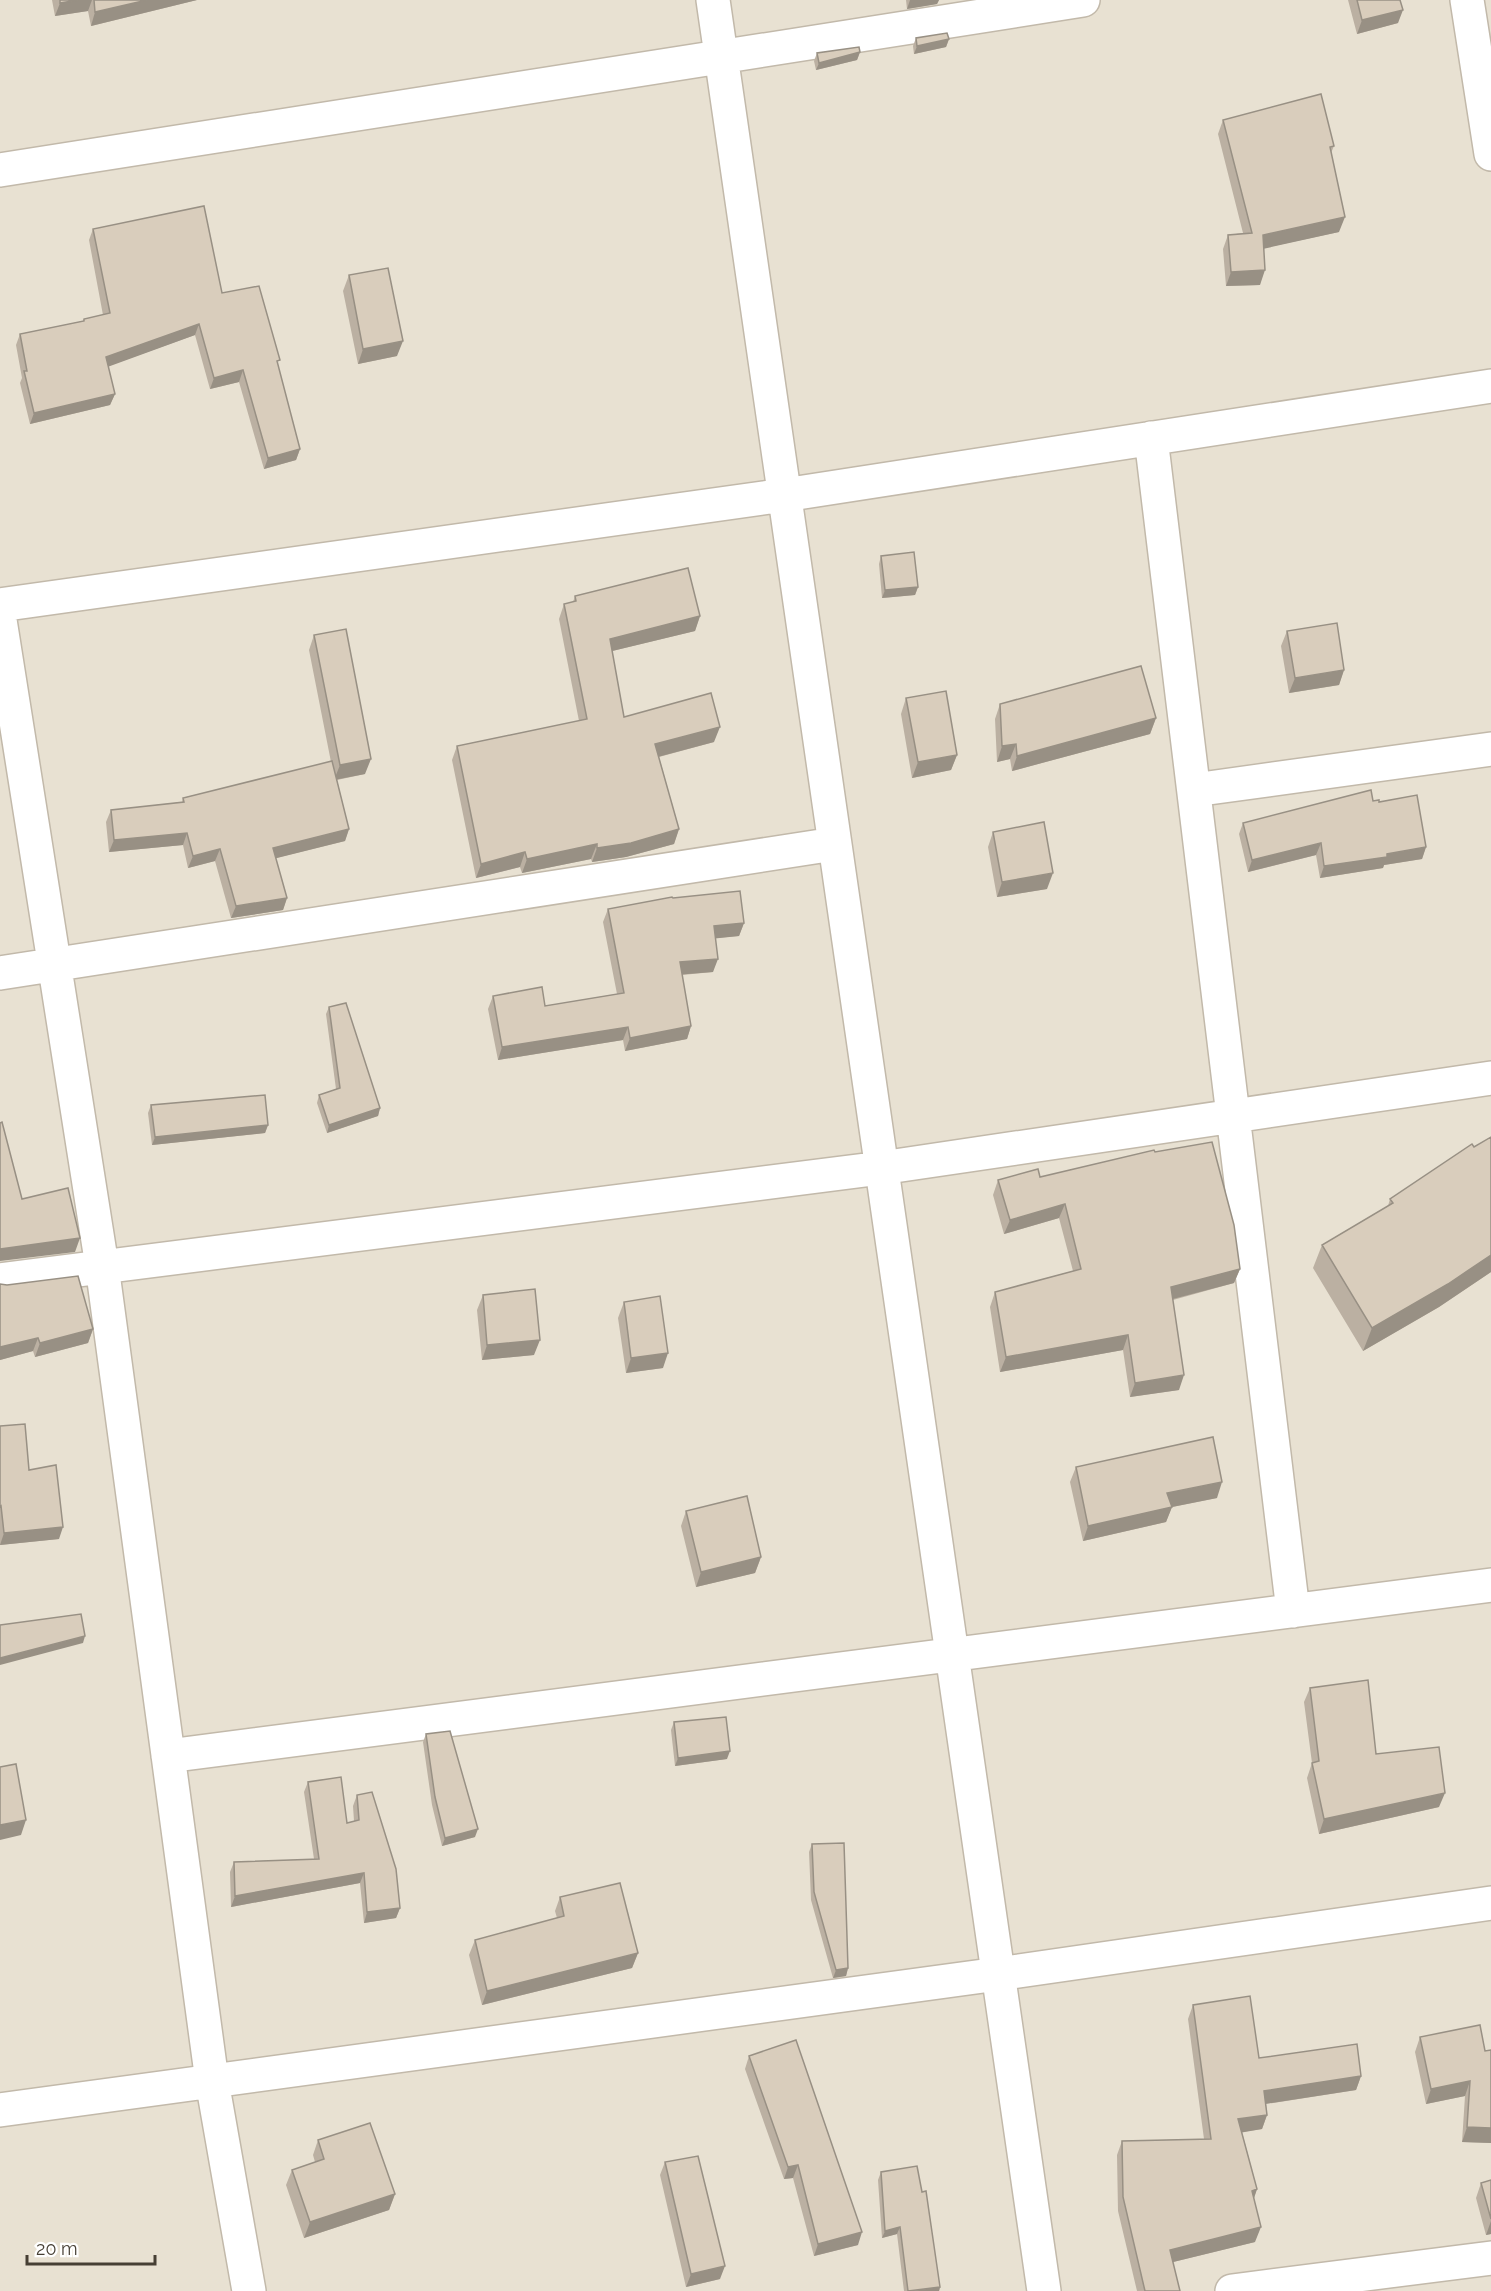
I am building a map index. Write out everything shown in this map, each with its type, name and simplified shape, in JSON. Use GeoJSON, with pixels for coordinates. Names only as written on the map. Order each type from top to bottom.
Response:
{"type":"FeatureCollection","features":[{"type":"Feature","properties":{"kind":"street"},"geometry":{"type":"LineString","coordinates":[[712,0],[1044,2291]]}},
{"type":"Feature","properties":{"kind":"street"},"geometry":{"type":"LineString","coordinates":[[0,170],[1083,0]]}},
{"type":"Feature","properties":{"kind":"street"},"geometry":{"type":"LineString","coordinates":[[1467,0],[1491,154]]}},
{"type":"Feature","properties":{"kind":"street"},"geometry":{"type":"LineString","coordinates":[[0,605],[784,495],[1491,386]]}},
{"type":"Feature","properties":{"kind":"street"},"geometry":{"type":"LineString","coordinates":[[1151,438],[1293,1611]]}},
{"type":"Feature","properties":{"kind":"street"},"geometry":{"type":"LineString","coordinates":[[0,620],[102,1266],[212,2081],[249,2291]]}},
{"type":"Feature","properties":{"kind":"street"},"geometry":{"type":"LineString","coordinates":[[1194,790],[1491,749]]}},
{"type":"Feature","properties":{"kind":"street"},"geometry":{"type":"LineString","coordinates":[[0,973],[834,844]]}},
{"type":"Feature","properties":{"kind":"street"},"geometry":{"type":"LineString","coordinates":[[0,1280],[881,1168],[1491,1078]]}},
{"type":"Feature","properties":{"kind":"street"},"geometry":{"type":"LineString","coordinates":[[168,1756],[1491,1585]]}},
{"type":"Feature","properties":{"kind":"street"},"geometry":{"type":"LineString","coordinates":[[0,2110],[998,1974],[1491,1904]]}},
{"type":"Feature","properties":{"kind":"street"},"geometry":{"type":"LineString","coordinates":[[1232,2291],[1399,2280],[1491,2258]]}},
{"type":"Feature","properties":{"kind":"shaded area"},"geometry":{"type":"Polygon","coordinates":[[[0,0],[1491,0],[1491,2291],[0,2291],[0,0]]]}},
{"type":"Feature","properties":{"kind":"building"},"geometry":{"type":"Polygon","coordinates":[[[60,0],[78,0],[60,3],[60,0]]]}},
{"type":"Feature","properties":{"kind":"building"},"geometry":{"type":"Polygon","coordinates":[[[94,0],[147,0],[95,12],[94,0]]]}},
{"type":"Feature","properties":{"kind":"building"},"geometry":{"type":"Polygon","coordinates":[[[1357,0],[1400,0],[1403,10],[1362,20],[1357,0]]]}},
{"type":"Feature","properties":{"kind":"building"},"geometry":{"type":"Polygon","coordinates":[[[947,33],[949,39],[917,46],[916,38],[947,33]]]}},
{"type":"Feature","properties":{"kind":"building"},"geometry":{"type":"Polygon","coordinates":[[[859,47],[860,52],[819,63],[817,53],[859,47]]]}},
{"type":"Feature","properties":{"kind":"building"},"geometry":{"type":"Polygon","coordinates":[[[1321,94],[1334,146],[1330,147],[1345,217],[1263,235],[1265,270],[1231,272],[1228,235],[1252,233],[1223,120],[1321,94]]]}},
{"type":"Feature","properties":{"kind":"building"},"geometry":{"type":"Polygon","coordinates":[[[204,206],[222,293],[259,286],[280,360],[277,361],[300,449],[268,458],[243,370],[214,378],[199,324],[106,357],[115,394],[34,413],[24,371],[27,371],[20,334],[84,321],[84,319],[110,313],[93,229],[204,206]]]}},
{"type":"Feature","properties":{"kind":"building"},"geometry":{"type":"Polygon","coordinates":[[[388,268],[403,341],[363,349],[349,275],[388,268]]]}},
{"type":"Feature","properties":{"kind":"building"},"geometry":{"type":"Polygon","coordinates":[[[914,552],[918,587],[885,590],[881,556],[914,552]]]}},
{"type":"Feature","properties":{"kind":"building"},"geometry":{"type":"Polygon","coordinates":[[[688,568],[700,616],[610,639],[624,717],[711,693],[720,727],[655,744],[679,829],[631,843],[597,848],[597,844],[527,859],[525,852],[481,864],[457,746],[587,719],[564,604],[576,601],[575,596],[688,568]]]}},
{"type":"Feature","properties":{"kind":"building"},"geometry":{"type":"Polygon","coordinates":[[[1337,623],[1344,670],[1295,678],[1287,631],[1337,623]]]}},
{"type":"Feature","properties":{"kind":"building"},"geometry":{"type":"Polygon","coordinates":[[[346,629],[371,759],[340,765],[314,635],[346,629]]]}},
{"type":"Feature","properties":{"kind":"building"},"geometry":{"type":"Polygon","coordinates":[[[1141,666],[1156,718],[1017,756],[1016,744],[1002,746],[1000,704],[1141,666]]]}},
{"type":"Feature","properties":{"kind":"building"},"geometry":{"type":"Polygon","coordinates":[[[946,691],[957,755],[918,762],[906,698],[946,691]]]}},
{"type":"Feature","properties":{"kind":"building"},"geometry":{"type":"Polygon","coordinates":[[[332,761],[349,829],[273,848],[287,898],[236,906],[220,849],[193,856],[187,833],[114,840],[111,810],[184,802],[183,798],[332,761]]]}},
{"type":"Feature","properties":{"kind":"building"},"geometry":{"type":"Polygon","coordinates":[[[1371,790],[1373,801],[1379,800],[1379,802],[1417,795],[1426,847],[1387,854],[1387,857],[1324,866],[1321,843],[1252,860],[1243,823],[1371,790]]]}},
{"type":"Feature","properties":{"kind":"building"},"geometry":{"type":"Polygon","coordinates":[[[1044,822],[1053,873],[1002,882],[993,832],[1044,822]]]}},
{"type":"Feature","properties":{"kind":"building"},"geometry":{"type":"Polygon","coordinates":[[[740,891],[744,923],[714,926],[718,959],[680,962],[691,1026],[630,1038],[628,1027],[502,1047],[493,996],[542,987],[545,1006],[624,993],[608,909],[672,897],[740,891]]]}},
{"type":"Feature","properties":{"kind":"building"},"geometry":{"type":"Polygon","coordinates":[[[346,1003],[380,1108],[329,1125],[319,1095],[340,1088],[329,1007],[346,1003]]]}},
{"type":"Feature","properties":{"kind":"building"},"geometry":{"type":"Polygon","coordinates":[[[265,1095],[268,1125],[155,1137],[151,1105],[265,1095]]]}},
{"type":"Feature","properties":{"kind":"building"},"geometry":{"type":"Polygon","coordinates":[[[2,1122],[22,1199],[68,1188],[80,1238],[0,1249],[0,1123],[2,1122]]]}},
{"type":"Feature","properties":{"kind":"building"},"geometry":{"type":"Polygon","coordinates":[[[1491,1137],[1491,1255],[1448,1284],[1372,1328],[1322,1245],[1393,1203],[1390,1199],[1472,1144],[1474,1147],[1491,1137]]]}},
{"type":"Feature","properties":{"kind":"building"},"geometry":{"type":"Polygon","coordinates":[[[1212,1142],[1234,1225],[1240,1269],[1171,1287],[1184,1375],[1135,1383],[1128,1335],[1006,1357],[995,1292],[1081,1269],[1065,1204],[1010,1220],[998,1180],[1038,1169],[1040,1177],[1154,1150],[1155,1152],[1212,1142]]]}},
{"type":"Feature","properties":{"kind":"building"},"geometry":{"type":"Polygon","coordinates":[[[78,1276],[93,1329],[40,1343],[38,1338],[0,1347],[0,1284],[78,1276]]]}},
{"type":"Feature","properties":{"kind":"building"},"geometry":{"type":"Polygon","coordinates":[[[535,1289],[540,1340],[487,1345],[483,1295],[535,1289]]]}},
{"type":"Feature","properties":{"kind":"building"},"geometry":{"type":"Polygon","coordinates":[[[660,1296],[668,1353],[631,1358],[624,1302],[660,1296]]]}},
{"type":"Feature","properties":{"kind":"building"},"geometry":{"type":"Polygon","coordinates":[[[25,1424],[29,1470],[56,1465],[63,1527],[4,1533],[0,1507],[0,1426],[25,1424]]]}},
{"type":"Feature","properties":{"kind":"building"},"geometry":{"type":"Polygon","coordinates":[[[1213,1437],[1222,1482],[1167,1493],[1172,1507],[1088,1526],[1076,1467],[1213,1437]]]}},
{"type":"Feature","properties":{"kind":"building"},"geometry":{"type":"Polygon","coordinates":[[[747,1496],[761,1557],[701,1572],[686,1511],[747,1496]]]}},
{"type":"Feature","properties":{"kind":"building"},"geometry":{"type":"Polygon","coordinates":[[[81,1614],[85,1636],[0,1658],[0,1625],[81,1614]]]}},
{"type":"Feature","properties":{"kind":"building"},"geometry":{"type":"Polygon","coordinates":[[[1368,1680],[1376,1754],[1439,1747],[1445,1793],[1324,1819],[1312,1763],[1319,1761],[1310,1688],[1368,1680]]]}},
{"type":"Feature","properties":{"kind":"building"},"geometry":{"type":"Polygon","coordinates":[[[726,1717],[730,1751],[678,1758],[674,1722],[726,1717]]]}},
{"type":"Feature","properties":{"kind":"building"},"geometry":{"type":"Polygon","coordinates":[[[450,1731],[478,1829],[445,1838],[435,1797],[426,1734],[450,1731]]]}},
{"type":"Feature","properties":{"kind":"building"},"geometry":{"type":"Polygon","coordinates":[[[16,1764],[26,1820],[0,1825],[0,1767],[16,1764]]]}},
{"type":"Feature","properties":{"kind":"building"},"geometry":{"type":"Polygon","coordinates":[[[341,1777],[347,1823],[359,1820],[357,1795],[372,1792],[396,1869],[400,1908],[367,1912],[364,1873],[235,1896],[234,1862],[319,1859],[308,1782],[341,1777]]]}},
{"type":"Feature","properties":{"kind":"building"},"geometry":{"type":"Polygon","coordinates":[[[844,1843],[848,1968],[836,1970],[814,1892],[812,1844],[844,1843]]]}},
{"type":"Feature","properties":{"kind":"building"},"geometry":{"type":"Polygon","coordinates":[[[620,1883],[638,1953],[487,1991],[475,1940],[564,1916],[560,1897],[620,1883]]]}},
{"type":"Feature","properties":{"kind":"building"},"geometry":{"type":"Polygon","coordinates":[[[1250,1996],[1259,2058],[1357,2044],[1361,2076],[1264,2091],[1267,2115],[1238,2119],[1257,2189],[1252,2191],[1261,2227],[1170,2250],[1180,2291],[1145,2291],[1123,2197],[1122,2141],[1211,2139],[1193,2005],[1250,1996]]]}},
{"type":"Feature","properties":{"kind":"building"},"geometry":{"type":"Polygon","coordinates":[[[1480,2025],[1485,2051],[1491,2050],[1491,2128],[1467,2127],[1470,2081],[1431,2089],[1420,2037],[1480,2025]]]}},
{"type":"Feature","properties":{"kind":"building"},"geometry":{"type":"Polygon","coordinates":[[[796,2040],[862,2232],[818,2244],[798,2165],[788,2167],[749,2056],[796,2040]]]}},
{"type":"Feature","properties":{"kind":"building"},"geometry":{"type":"Polygon","coordinates":[[[370,2123],[395,2194],[310,2222],[292,2170],[324,2159],[318,2140],[370,2123]]]}},
{"type":"Feature","properties":{"kind":"building"},"geometry":{"type":"Polygon","coordinates":[[[698,2156],[725,2266],[691,2274],[665,2162],[698,2156]]]}},
{"type":"Feature","properties":{"kind":"building"},"geometry":{"type":"Polygon","coordinates":[[[917,2166],[922,2192],[926,2191],[940,2287],[908,2291],[900,2227],[885,2231],[881,2172],[917,2166]]]}},
{"type":"Feature","properties":{"kind":"building"},"geometry":{"type":"Polygon","coordinates":[[[1491,2180],[1491,2219],[1481,2183],[1491,2180]]]}}]}
